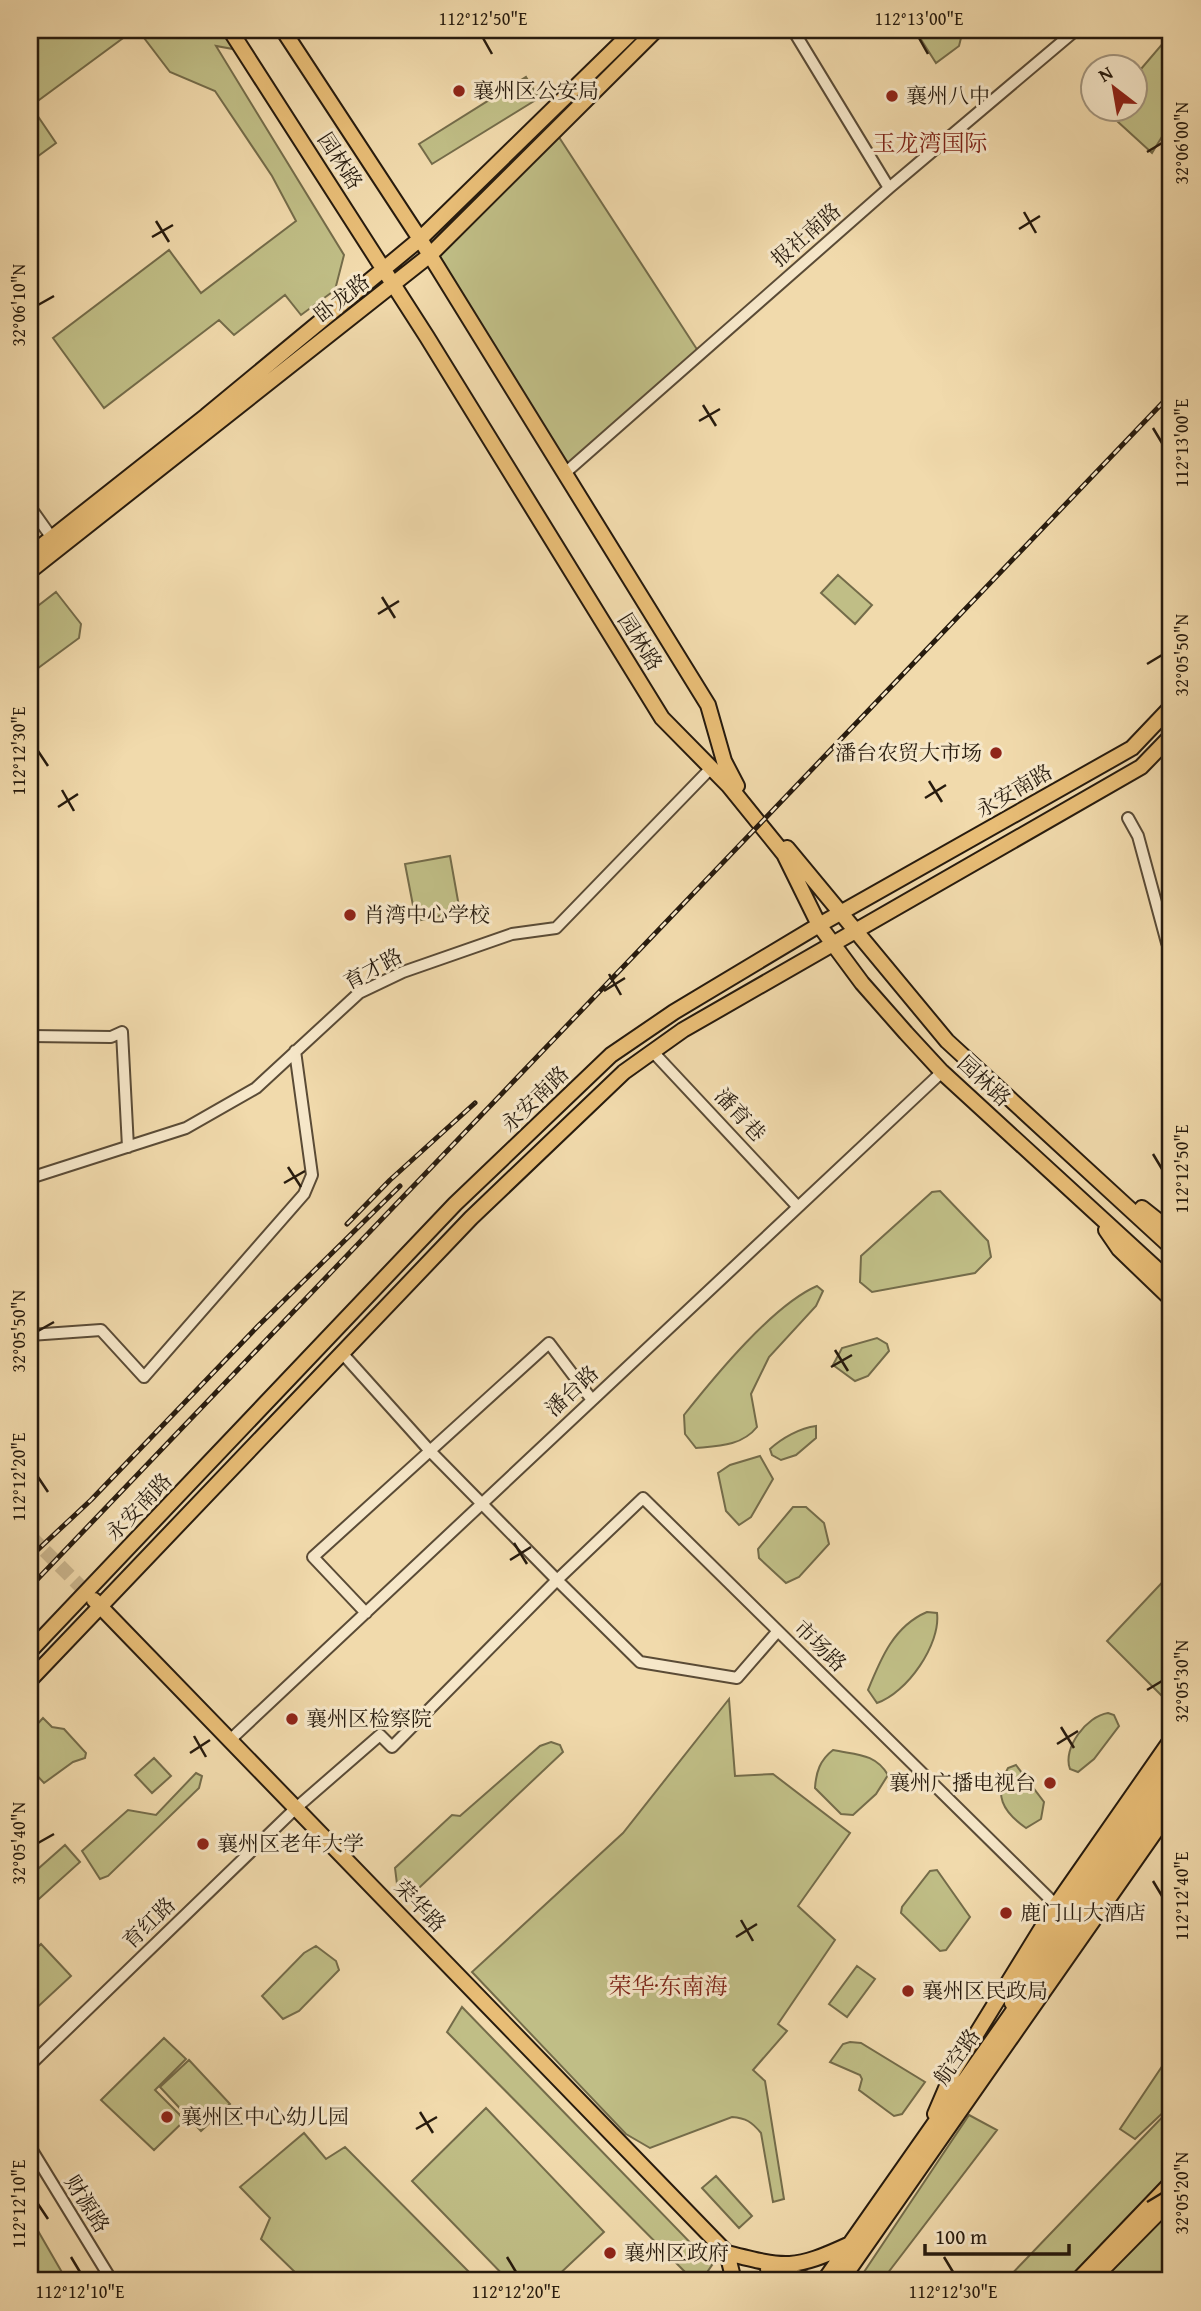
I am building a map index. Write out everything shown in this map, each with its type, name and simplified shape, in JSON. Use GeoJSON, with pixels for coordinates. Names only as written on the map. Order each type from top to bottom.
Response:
{"type":"FeatureCollection","features":[{"type":"Feature","properties":{"kind":"main road","name":"园林路"},"geometry":{"type":"LineString","coordinates":[[230,30],[394,284],[662,718],[712,767],[784,854],[819,925],[832,944],[862,983],[942,1072],[1171,1282]]}},
{"type":"Feature","properties":{"kind":"main road","name":"园林路"},"geometry":{"type":"LineString","coordinates":[[283,30],[421,239],[708,705],[734,782],[947,1041],[1171,1247]]}},
{"type":"Feature","properties":{"kind":"main road","name":"卧龙路"},"geometry":{"type":"LineString","coordinates":[[30,555],[421,239],[634,30]]}},
{"type":"Feature","properties":{"kind":"main road","name":"卧龙路"},"geometry":{"type":"LineString","coordinates":[[30,571],[430,255],[656,30]]}},
{"type":"Feature","properties":{"kind":"main road","name":"永安南路"},"geometry":{"type":"LineString","coordinates":[[30,1651],[84,1591],[455,1204],[611,1055],[674,1012],[819,925],[1132,748],[1171,707]]}},
{"type":"Feature","properties":{"kind":"main road","name":"永安南路"},"geometry":{"type":"LineString","coordinates":[[30,1680],[471,1218],[624,1072],[682,1030],[1141,767],[1171,736]]}},
{"type":"Feature","properties":{"kind":"main road","name":"园林路"},"geometry":{"type":"LineString","coordinates":[[1114,1194],[1129,1198],[1171,1231]]}},
{"type":"Feature","properties":{"kind":"main road","name":"园林路"},"geometry":{"type":"LineString","coordinates":[[1094,1211],[1119,1249],[1171,1299]]}},
{"type":"Feature","properties":{"kind":"main road","name":"荣华路"},"geometry":{"type":"LineString","coordinates":[[84,1591],[727,2253]]}},
{"type":"Feature","properties":{"kind":"main road"},"geometry":{"type":"LineString","coordinates":[[926,2138],[953,2072],[1056,1905],[1171,1740]]}},
{"type":"Feature","properties":{"kind":"main road"},"geometry":{"type":"LineString","coordinates":[[991,2045],[1030,1966],[1171,1763]]}},
{"type":"Feature","properties":{"kind":"main road","name":"航空路"},"geometry":{"type":"LineString","coordinates":[[824,2281],[1171,1786]]}},
{"type":"Feature","properties":{"kind":"main road","name":"航空路"},"geometry":{"type":"LineString","coordinates":[[839,2281],[1171,1810]]}},
{"type":"Feature","properties":{"kind":"main road"},"geometry":{"type":"LineString","coordinates":[[1077,2281],[1171,2183]]}},
{"type":"Feature","properties":{"kind":"main road"},"geometry":{"type":"LineString","coordinates":[[1091,2281],[1171,2200]]}},
{"type":"Feature","properties":{"kind":"main road"},"geometry":{"type":"LineString","coordinates":[[727,2253],[779,2266],[814,2260],[850,2244]]}},
{"type":"Feature","properties":{"kind":"main road"},"geometry":{"type":"LineString","coordinates":[[727,2253],[794,2279],[811,2281]]}},
{"type":"Feature","properties":{"kind":"main road"},"geometry":{"type":"LineString","coordinates":[[727,2253],[734,2281]]}},
{"type":"Feature","properties":{"kind":"main road"},"geometry":{"type":"LineString","coordinates":[[779,2266],[794,2279]]}},
{"type":"Feature","properties":{"kind":"street"},"geometry":{"type":"LineString","coordinates":[[793,30],[889,188]]}},
{"type":"Feature","properties":{"kind":"street","name":"报社南路"},"geometry":{"type":"LineString","coordinates":[[565,473],[889,188],[1076,30]]}},
{"type":"Feature","properties":{"kind":"street"},"geometry":{"type":"LineString","coordinates":[[30,507],[52,538]]}},
{"type":"Feature","properties":{"kind":"street","name":"育才路"},"geometry":{"type":"LineString","coordinates":[[30,1178],[186,1128],[256,1088],[359,993],[403,972],[512,934],[556,928],[712,767]]}},
{"type":"Feature","properties":{"kind":"street"},"geometry":{"type":"LineString","coordinates":[[1128,818],[1138,836],[1167,943],[1171,944]]}},
{"type":"Feature","properties":{"kind":"street"},"geometry":{"type":"LineString","coordinates":[[30,1036],[110,1037],[122,1032],[128,1147]]}},
{"type":"Feature","properties":{"kind":"street"},"geometry":{"type":"LineString","coordinates":[[30,1335],[101,1330],[144,1377],[304,1194],[312,1175],[295,1051]]}},
{"type":"Feature","properties":{"kind":"street","name":"潘育巷"},"geometry":{"type":"LineString","coordinates":[[653,1052],[798,1207]]}},
{"type":"Feature","properties":{"kind":"street","name":"潘台路"},"geometry":{"type":"LineString","coordinates":[[230,1740],[942,1072]]}},
{"type":"Feature","properties":{"kind":"street"},"geometry":{"type":"LineString","coordinates":[[366,1613],[313,1557],[550,1343],[592,1399]]}},
{"type":"Feature","properties":{"kind":"street"},"geometry":{"type":"LineString","coordinates":[[342,1353],[481,1504],[640,1662],[737,1678],[777,1632]]}},
{"type":"Feature","properties":{"kind":"street","name":"市场路"},"geometry":{"type":"LineString","coordinates":[[557,1580],[643,1498],[1056,1905]]}},
{"type":"Feature","properties":{"kind":"street","name":"育红路"},"geometry":{"type":"LineString","coordinates":[[30,2065],[296,1808],[380,1735],[391,1747],[557,1580]]}},
{"type":"Feature","properties":{"kind":"street","name":"财源路"},"geometry":{"type":"LineString","coordinates":[[30,2147],[112,2281]]}},
{"type":"Feature","properties":{"kind":"shaded area"},"geometry":{"type":"Polygon","coordinates":[[[30,30],[134,30],[31,106],[56,143],[30,162],[30,30]]]}},
{"type":"Feature","properties":{"kind":"shaded area"},"geometry":{"type":"Polygon","coordinates":[[[138,30],[230,30],[244,51],[216,46],[344,255],[335,290],[301,315],[285,295],[234,335],[219,320],[104,408],[53,338],[169,250],[201,293],[296,221],[272,176],[215,91],[170,72],[138,30]]]}},
{"type":"Feature","properties":{"kind":"shaded area"},"geometry":{"type":"Polygon","coordinates":[[[915,30],[963,30],[959,46],[936,63],[915,30]]]}},
{"type":"Feature","properties":{"kind":"shaded area"},"geometry":{"type":"Polygon","coordinates":[[[1165,30],[1171,30],[1171,122],[1152,153],[1118,122],[1148,122],[1148,61],[1165,41],[1165,30]]]}},
{"type":"Feature","properties":{"kind":"shaded area"},"geometry":{"type":"Polygon","coordinates":[[[526,77],[539,98],[432,164],[419,144],[526,77]]]}},
{"type":"Feature","properties":{"kind":"shaded area"},"geometry":{"type":"Polygon","coordinates":[[[555,131],[700,354],[565,473],[430,255],[555,131]]]}},
{"type":"Feature","properties":{"kind":"shaded area"},"geometry":{"type":"Polygon","coordinates":[[[838,575],[872,605],[855,624],[821,593],[838,575]]]}},
{"type":"Feature","properties":{"kind":"shaded area"},"geometry":{"type":"Polygon","coordinates":[[[56,592],[81,624],[79,638],[30,674],[30,612],[56,592]]]}},
{"type":"Feature","properties":{"kind":"shaded area"},"geometry":{"type":"Polygon","coordinates":[[[450,856],[460,912],[416,921],[405,864],[450,856]]]}},
{"type":"Feature","properties":{"kind":"shaded area"},"geometry":{"type":"Polygon","coordinates":[[[940,1191],[988,1241],[991,1257],[975,1273],[872,1292],[860,1282],[861,1256],[932,1192],[940,1191]]]}},
{"type":"Feature","properties":{"kind":"shaded area"},"geometry":{"type":"Polygon","coordinates":[[[817,1286],[823,1291],[816,1306],[769,1357],[751,1394],[757,1427],[737,1441],[696,1448],[685,1434],[684,1415],[728,1362],[764,1325],[800,1295],[817,1286]]]}},
{"type":"Feature","properties":{"kind":"shaded area"},"geometry":{"type":"Polygon","coordinates":[[[877,1338],[887,1344],[889,1351],[868,1376],[855,1381],[833,1365],[842,1348],[877,1338]]]}},
{"type":"Feature","properties":{"kind":"shaded area"},"geometry":{"type":"Polygon","coordinates":[[[816,1426],[816,1438],[796,1455],[781,1460],[772,1455],[770,1449],[780,1441],[798,1431],[816,1426]]]}},
{"type":"Feature","properties":{"kind":"shaded area"},"geometry":{"type":"Polygon","coordinates":[[[760,1456],[773,1479],[751,1517],[739,1525],[726,1511],[718,1473],[730,1465],[760,1456]]]}},
{"type":"Feature","properties":{"kind":"shaded area"},"geometry":{"type":"Polygon","coordinates":[[[793,1507],[806,1507],[824,1523],[829,1544],[799,1577],[786,1583],[759,1558],[758,1549],[793,1507]]]}},
{"type":"Feature","properties":{"kind":"shaded area"},"geometry":{"type":"Polygon","coordinates":[[[1171,1573],[1171,1699],[1168,1702],[1107,1641],[1171,1573]]]}},
{"type":"Feature","properties":{"kind":"shaded area"},"geometry":{"type":"Polygon","coordinates":[[[927,1612],[937,1613],[934,1639],[928,1652],[900,1689],[877,1703],[868,1690],[890,1644],[906,1626],[927,1612]]]}},
{"type":"Feature","properties":{"kind":"shaded area"},"geometry":{"type":"Polygon","coordinates":[[[729,1699],[735,1776],[773,1774],[850,1833],[798,1906],[835,1940],[778,2024],[787,2031],[753,2070],[765,2081],[784,2199],[773,2202],[761,2133],[752,2123],[732,2117],[650,2148],[626,2134],[472,1972],[623,1833],[729,1699]]]}},
{"type":"Feature","properties":{"kind":"shaded area"},"geometry":{"type":"Polygon","coordinates":[[[1108,1713],[1114,1715],[1119,1726],[1094,1759],[1078,1772],[1070,1769],[1070,1752],[1078,1734],[1092,1720],[1108,1713]]]}},
{"type":"Feature","properties":{"kind":"shaded area"},"geometry":{"type":"Polygon","coordinates":[[[43,1718],[52,1727],[64,1729],[86,1753],[85,1758],[73,1762],[44,1783],[30,1768],[30,1732],[43,1718]]]}},
{"type":"Feature","properties":{"kind":"shaded area"},"geometry":{"type":"Polygon","coordinates":[[[551,1742],[560,1745],[563,1752],[420,1887],[405,1895],[397,1884],[395,1868],[452,1815],[460,1816],[540,1746],[551,1742]]]}},
{"type":"Feature","properties":{"kind":"shaded area"},"geometry":{"type":"Polygon","coordinates":[[[833,1750],[871,1759],[888,1775],[876,1794],[853,1815],[841,1814],[815,1788],[820,1767],[833,1750]]]}},
{"type":"Feature","properties":{"kind":"shaded area"},"geometry":{"type":"Polygon","coordinates":[[[154,1758],[171,1776],[152,1793],[135,1775],[154,1758]]]}},
{"type":"Feature","properties":{"kind":"shaded area"},"geometry":{"type":"Polygon","coordinates":[[[1016,1765],[1044,1802],[1041,1819],[1026,1828],[1011,1816],[1001,1795],[1008,1768],[1016,1765]]]}},
{"type":"Feature","properties":{"kind":"shaded area"},"geometry":{"type":"Polygon","coordinates":[[[196,1773],[202,1776],[199,1788],[108,1876],[100,1879],[82,1851],[128,1810],[156,1815],[196,1773]]]}},
{"type":"Feature","properties":{"kind":"shaded area"},"geometry":{"type":"Polygon","coordinates":[[[65,1845],[80,1862],[30,1907],[30,1876],[65,1845]]]}},
{"type":"Feature","properties":{"kind":"shaded area"},"geometry":{"type":"Polygon","coordinates":[[[937,1870],[970,1917],[946,1950],[940,1951],[901,1913],[902,1907],[930,1871],[937,1870]]]}},
{"type":"Feature","properties":{"kind":"shaded area"},"geometry":{"type":"Polygon","coordinates":[[[41,1944],[71,1976],[30,2014],[30,1954],[41,1944]]]}},
{"type":"Feature","properties":{"kind":"shaded area"},"geometry":{"type":"Polygon","coordinates":[[[316,1946],[336,1961],[339,1970],[299,2011],[283,2019],[262,1996],[304,1953],[316,1946]]]}},
{"type":"Feature","properties":{"kind":"shaded area"},"geometry":{"type":"Polygon","coordinates":[[[857,1966],[875,1979],[847,2017],[829,2004],[857,1966]]]}},
{"type":"Feature","properties":{"kind":"shaded area"},"geometry":{"type":"Polygon","coordinates":[[[462,2007],[712,2265],[701,2281],[694,2281],[447,2032],[462,2007]]]}},
{"type":"Feature","properties":{"kind":"shaded area"},"geometry":{"type":"Polygon","coordinates":[[[164,2038],[186,2059],[155,2090],[185,2120],[154,2150],[101,2100],[164,2038]]]}},
{"type":"Feature","properties":{"kind":"shaded area"},"geometry":{"type":"Polygon","coordinates":[[[861,2043],[925,2082],[902,2114],[894,2116],[859,2090],[862,2079],[860,2075],[830,2062],[843,2044],[861,2043]]]}},
{"type":"Feature","properties":{"kind":"shaded area"},"geometry":{"type":"Polygon","coordinates":[[[1171,2053],[1171,2105],[1135,2139],[1120,2129],[1171,2053]]]}},
{"type":"Feature","properties":{"kind":"shaded area"},"geometry":{"type":"Polygon","coordinates":[[[189,2060],[230,2104],[201,2131],[160,2087],[189,2060]]]}},
{"type":"Feature","properties":{"kind":"shaded area"},"geometry":{"type":"Polygon","coordinates":[[[486,2108],[604,2232],[552,2281],[509,2281],[412,2181],[486,2108]]]}},
{"type":"Feature","properties":{"kind":"shaded area"},"geometry":{"type":"Polygon","coordinates":[[[1171,2108],[1171,2281],[1005,2281],[1171,2108]]]}},
{"type":"Feature","properties":{"kind":"shaded area"},"geometry":{"type":"Polygon","coordinates":[[[969,2115],[997,2130],[884,2278],[888,2281],[858,2281],[969,2115]]]}},
{"type":"Feature","properties":{"kind":"shaded area"},"geometry":{"type":"Polygon","coordinates":[[[304,2133],[326,2159],[345,2147],[478,2281],[304,2281],[261,2239],[270,2218],[240,2187],[304,2133]]]}},
{"type":"Feature","properties":{"kind":"shaded area"},"geometry":{"type":"Polygon","coordinates":[[[716,2176],[752,2216],[739,2228],[702,2188],[716,2176]]]}},
{"type":"Feature","properties":{"kind":"shaded area"},"geometry":{"type":"Polygon","coordinates":[[[30,2217],[67,2281],[30,2281],[30,2217]]]}},
{"type":"Feature","properties":{"kind":"tunnel"},"geometry":{"type":"LineString","coordinates":[[30,1536],[83,1589]]}},
{"type":"Feature","properties":{"kind":"railway"},"geometry":{"type":"LineString","coordinates":[[30,1587],[1171,394]]}},
{"type":"Feature","properties":{"kind":"railway"},"geometry":{"type":"LineString","coordinates":[[347,1224],[390,1180],[475,1103]]}},
{"type":"Feature","properties":{"kind":"railway"},"geometry":{"type":"LineString","coordinates":[[30,1557],[91,1500],[258,1326],[400,1186]]}},
{"type":"Feature","properties":{"kind":"place","name":"襄州区公安局"},"geometry":{"type":"Point","coordinates":[459,91]}},
{"type":"Feature","properties":{"kind":"place","name":"襄州八中"},"geometry":{"type":"Point","coordinates":[892,96]}},
{"type":"Feature","properties":{"kind":"place","name":"潘台农贸大市场"},"geometry":{"type":"Point","coordinates":[996,753]}},
{"type":"Feature","properties":{"kind":"place","name":"肖湾中心学校"},"geometry":{"type":"Point","coordinates":[350,915]}},
{"type":"Feature","properties":{"kind":"place","name":"襄州区检察院"},"geometry":{"type":"Point","coordinates":[292,1719]}},
{"type":"Feature","properties":{"kind":"place","name":"襄州广播电视台"},"geometry":{"type":"Point","coordinates":[1050,1783]}},
{"type":"Feature","properties":{"kind":"place","name":"襄州区老年大学"},"geometry":{"type":"Point","coordinates":[203,1844]}},
{"type":"Feature","properties":{"kind":"place","name":"鹿门山大酒店"},"geometry":{"type":"Point","coordinates":[1006,1913]}},
{"type":"Feature","properties":{"kind":"place","name":"襄州区民政局"},"geometry":{"type":"Point","coordinates":[908,1991]}},
{"type":"Feature","properties":{"kind":"place","name":"襄州区中心幼儿园"},"geometry":{"type":"Point","coordinates":[167,2117]}},
{"type":"Feature","properties":{"kind":"place","name":"襄州区政府"},"geometry":{"type":"Point","coordinates":[610,2253]}},
{"type":"Feature","properties":{"kind":"district","name":"玉龙湾国际"},"geometry":{"type":"Point","coordinates":[930,143]}},
{"type":"Feature","properties":{"kind":"district","name":"荣华·东南海"},"geometry":{"type":"Point","coordinates":[668,1986]}}]}
